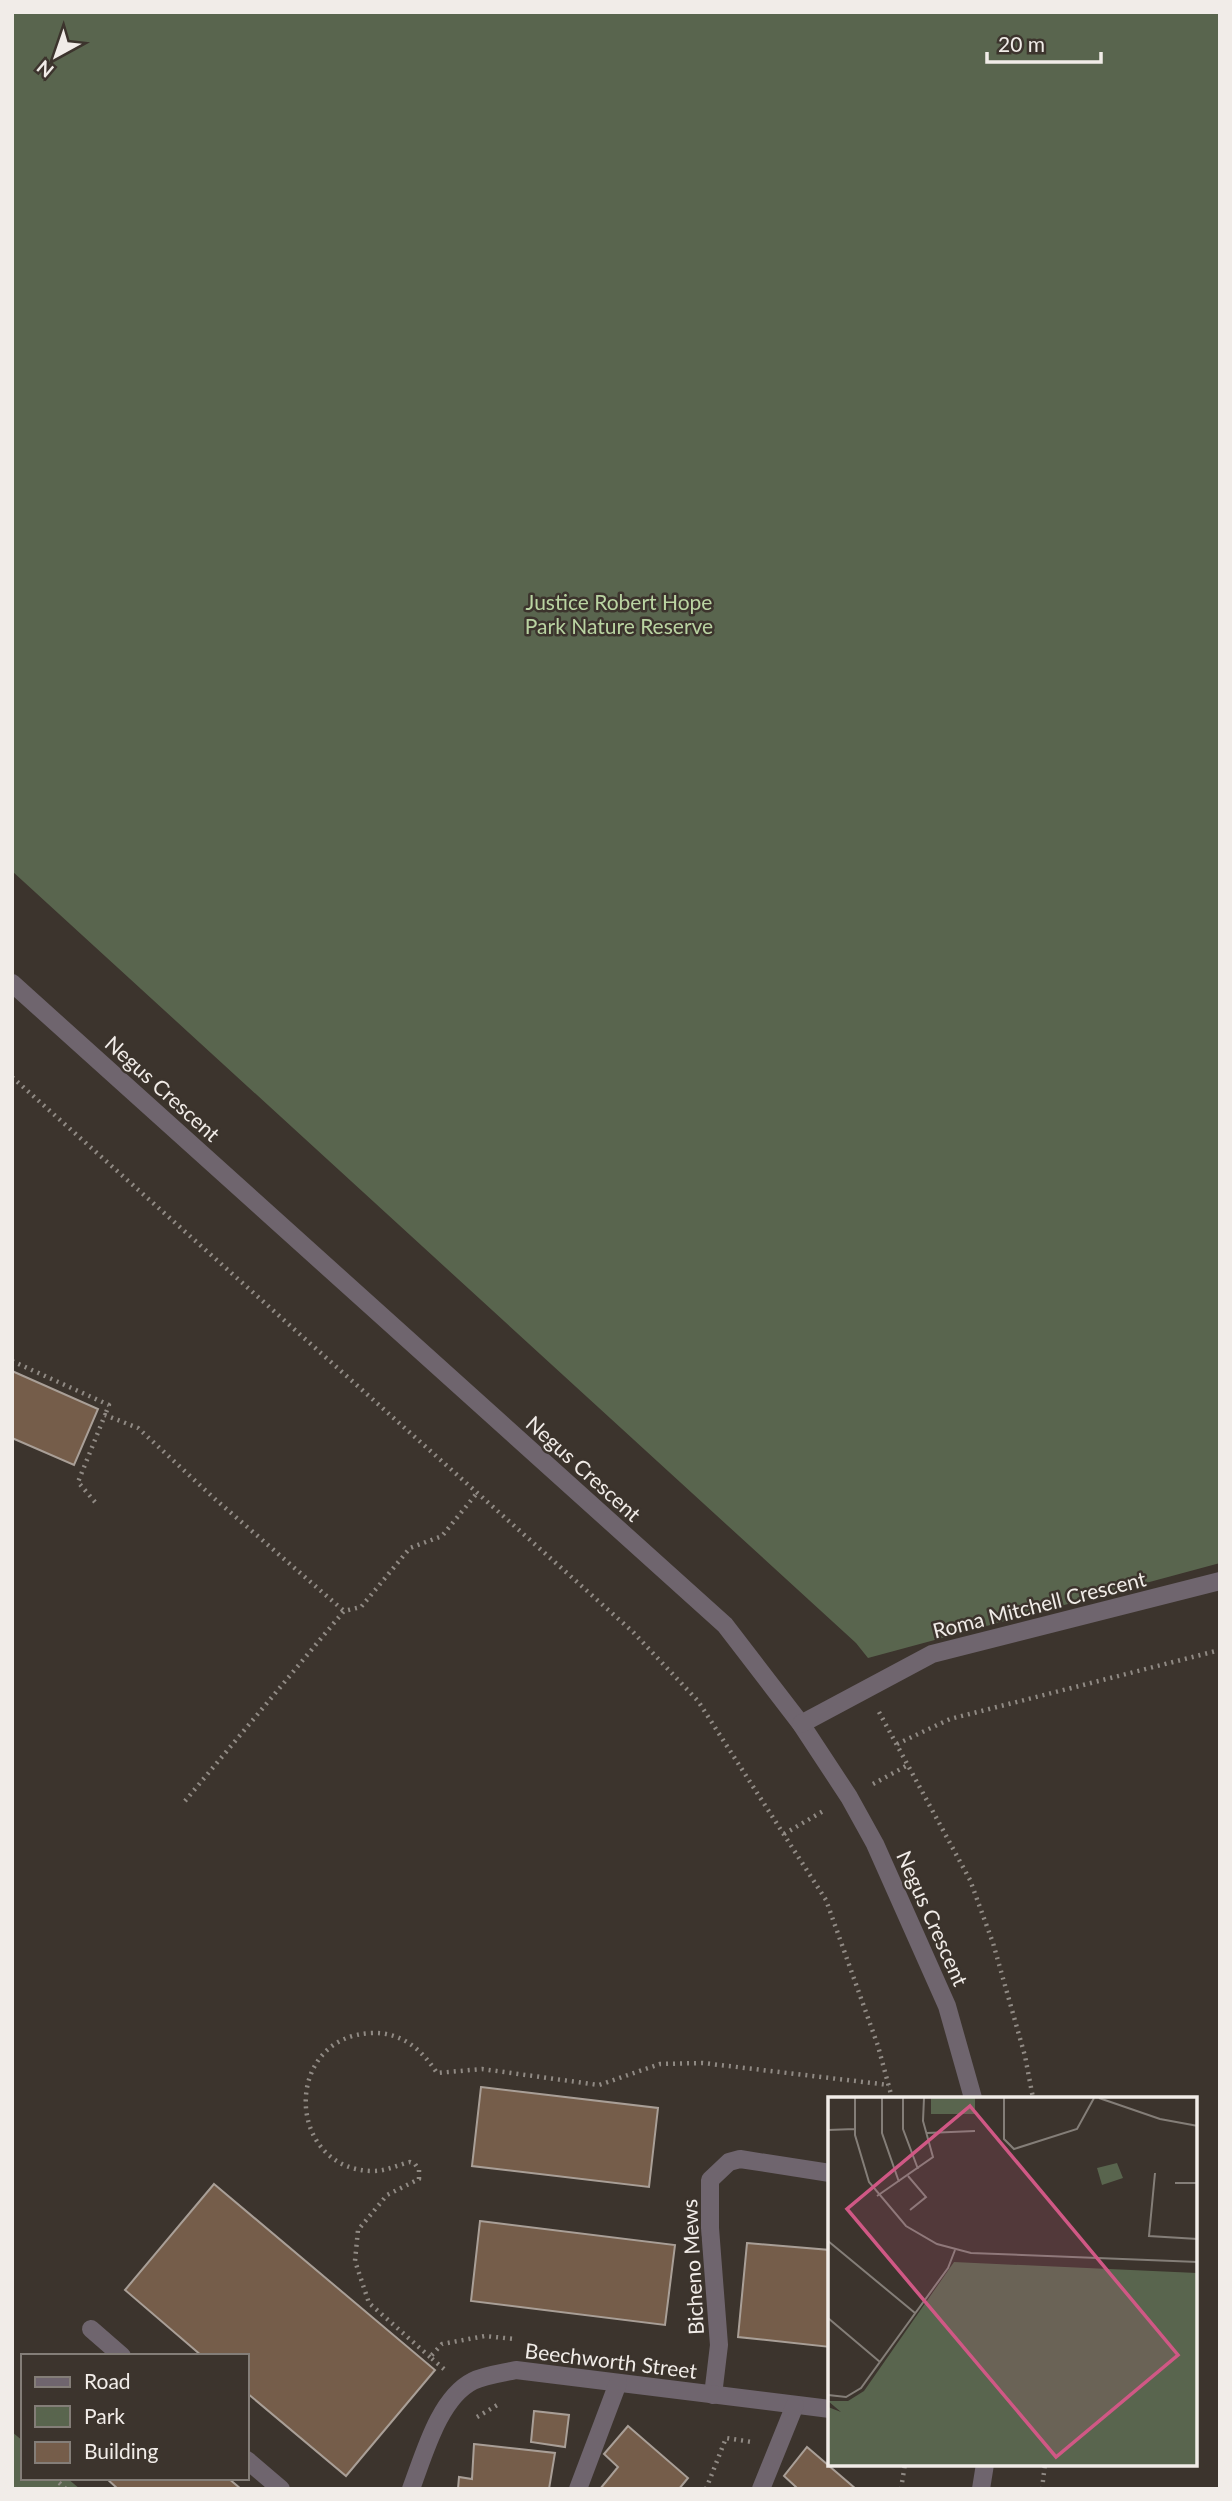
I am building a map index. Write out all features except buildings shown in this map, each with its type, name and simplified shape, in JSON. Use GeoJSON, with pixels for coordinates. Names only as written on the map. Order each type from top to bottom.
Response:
{"type":"FeatureCollection","features":[{"type":"Feature","properties":{"kind":"street","name":"Negus Crescent"},"geometry":{"type":"LineString","coordinates":[[12,983],[724,1625],[801,1724],[849,1797],[875,1844],[947,2006],[973,2097]]}},
{"type":"Feature","properties":{"kind":"street","name":"Roma Mitchell Crescent"},"geometry":{"type":"LineString","coordinates":[[801,1724],[932,1654],[1220,1581]]}},
{"type":"Feature","properties":{"kind":"street","name":"Bicheno Mews"},"geometry":{"type":"LineString","coordinates":[[713,2395],[719,2345],[710,2228],[710,2180],[729,2162],[740,2159],[828,2173]]}},
{"type":"Feature","properties":{"kind":"street"},"geometry":{"type":"LineString","coordinates":[[91,2329],[120,2354]]}},
{"type":"Feature","properties":{"kind":"street","name":"Beechworth Street"},"geometry":{"type":"LineString","coordinates":[[411,2489],[438,2423],[452,2398],[473,2381],[516,2370],[828,2409]]}},
{"type":"Feature","properties":{"kind":"street"},"geometry":{"type":"LineString","coordinates":[[578,2489],[618,2383]]}},
{"type":"Feature","properties":{"kind":"street"},"geometry":{"type":"LineString","coordinates":[[761,2489],[795,2405]]}},
{"type":"Feature","properties":{"kind":"street"},"geometry":{"type":"LineString","coordinates":[[248,2461],[281,2489]]}},
{"type":"Feature","properties":{"kind":"street"},"geometry":{"type":"LineString","coordinates":[[981,2489],[985,2466]]}},
{"type":"Feature","properties":{"kind":"path"},"geometry":{"type":"LineString","coordinates":[[12,1077],[633,1633],[698,1701],[826,1900],[878,2046],[892,2097]]}},
{"type":"Feature","properties":{"kind":"path"},"geometry":{"type":"LineString","coordinates":[[12,1361],[109,1405],[78,1482],[95,1503]]}},
{"type":"Feature","properties":{"kind":"path"},"geometry":{"type":"LineString","coordinates":[[105,1415],[138,1428],[344,1611]]}},
{"type":"Feature","properties":{"kind":"path"},"geometry":{"type":"LineString","coordinates":[[185,1801],[344,1611],[361,1607],[410,1548],[442,1536],[477,1493]]}},
{"type":"Feature","properties":{"kind":"path"},"geometry":{"type":"LineString","coordinates":[[897,1744],[950,1719],[1220,1650]]}},
{"type":"Feature","properties":{"kind":"path"},"geometry":{"type":"LineString","coordinates":[[866,1689],[970,1880],[993,1943],[1025,2056],[1033,2097]]}},
{"type":"Feature","properties":{"kind":"path"},"geometry":{"type":"LineString","coordinates":[[430,2357],[369,2303],[355,2261],[358,2231],[387,2195],[416,2182],[420,2176],[419,2170],[410,2162],[391,2169],[357,2169],[326,2152],[309,2125],[305,2095],[310,2075],[318,2060],[330,2048],[345,2039],[362,2033],[394,2036],[412,2044],[427,2057],[437,2073],[482,2069],[599,2085],[660,2064],[702,2063],[889,2085]]}},
{"type":"Feature","properties":{"kind":"path"},"geometry":{"type":"LineString","coordinates":[[474,2419],[499,2404],[509,2403]]}},
{"type":"Feature","properties":{"kind":"path"},"geometry":{"type":"LineString","coordinates":[[706,2489],[726,2438],[778,2445]]}},
{"type":"Feature","properties":{"kind":"path"},"geometry":{"type":"LineString","coordinates":[[901,2489],[905,2466]]}},
{"type":"Feature","properties":{"kind":"path"},"geometry":{"type":"LineString","coordinates":[[1042,2489],[1045,2466]]}},
{"type":"Feature","properties":{"kind":"green space","name":"Justice Robert Hope Park Nature Reserve"},"geometry":{"type":"Polygon","coordinates":[[[12,12],[1220,12],[1220,1563],[868,1658],[856,1643],[12,871],[12,12]]]}},
{"type":"Feature","properties":{"kind":"green space"},"geometry":{"type":"Polygon","coordinates":[[[12,2432],[21,2439],[21,2480],[69,2480],[80,2489],[12,2489],[12,2432]]]}}]}
